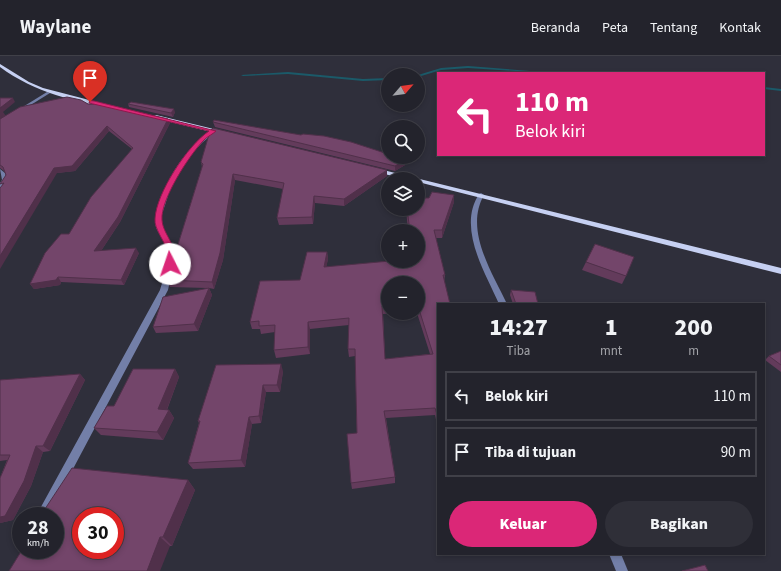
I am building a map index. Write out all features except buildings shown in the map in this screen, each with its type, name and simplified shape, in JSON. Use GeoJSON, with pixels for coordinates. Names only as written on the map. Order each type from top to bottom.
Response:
{"type":"FeatureCollection","features":[{"type":"Feature","properties":{"kind":"main road"},"geometry":{"type":"LineString","coordinates":[[0,65],[22,82],[48,93],[127,110]]}},
{"type":"Feature","properties":{"kind":"main road"},"geometry":{"type":"LineString","coordinates":[[149,115],[228,134]]}},
{"type":"Feature","properties":{"kind":"main road"},"geometry":{"type":"LineString","coordinates":[[366,167],[385,172]]}},
{"type":"Feature","properties":{"kind":"main road"},"geometry":{"type":"LineString","coordinates":[[425,182],[781,271]]}},
{"type":"Feature","properties":{"kind":"street"},"geometry":{"type":"LineString","coordinates":[[0,123],[48,93]]}},
{"type":"Feature","properties":{"kind":"street"},"geometry":{"type":"LineString","coordinates":[[47,507],[164,290],[171,252],[158,220],[164,199],[172,181],[188,155],[203,138],[214,131]]}},
{"type":"Feature","properties":{"kind":"street"},"geometry":{"type":"LineString","coordinates":[[0,171],[5,180],[0,187]]}},
{"type":"Feature","properties":{"kind":"street"},"geometry":{"type":"LineString","coordinates":[[480,195],[474,212],[475,233],[484,263],[503,303]]}},
{"type":"Feature","properties":{"kind":"street"},"geometry":{"type":"LineString","coordinates":[[615,555],[622,571]]}},
{"type":"Feature","properties":{"kind":"waterway"},"geometry":{"type":"LineString","coordinates":[[425,74],[441,69],[468,67],[530,72]]}},
{"type":"Feature","properties":{"kind":"waterway"},"geometry":{"type":"LineString","coordinates":[[243,75],[288,73],[363,80],[381,79]]}},
{"type":"Feature","properties":{"kind":"waterway"},"geometry":{"type":"LineString","coordinates":[[765,88],[781,90]]}},
{"type":"Feature","properties":{"kind":"route"},"geometry":{"type":"LineString","coordinates":[[90,102],[164,118],[214,131],[203,138],[188,155],[172,181],[164,199],[158,220],[160,229],[169,244],[171,252],[170,264]]}}]}
